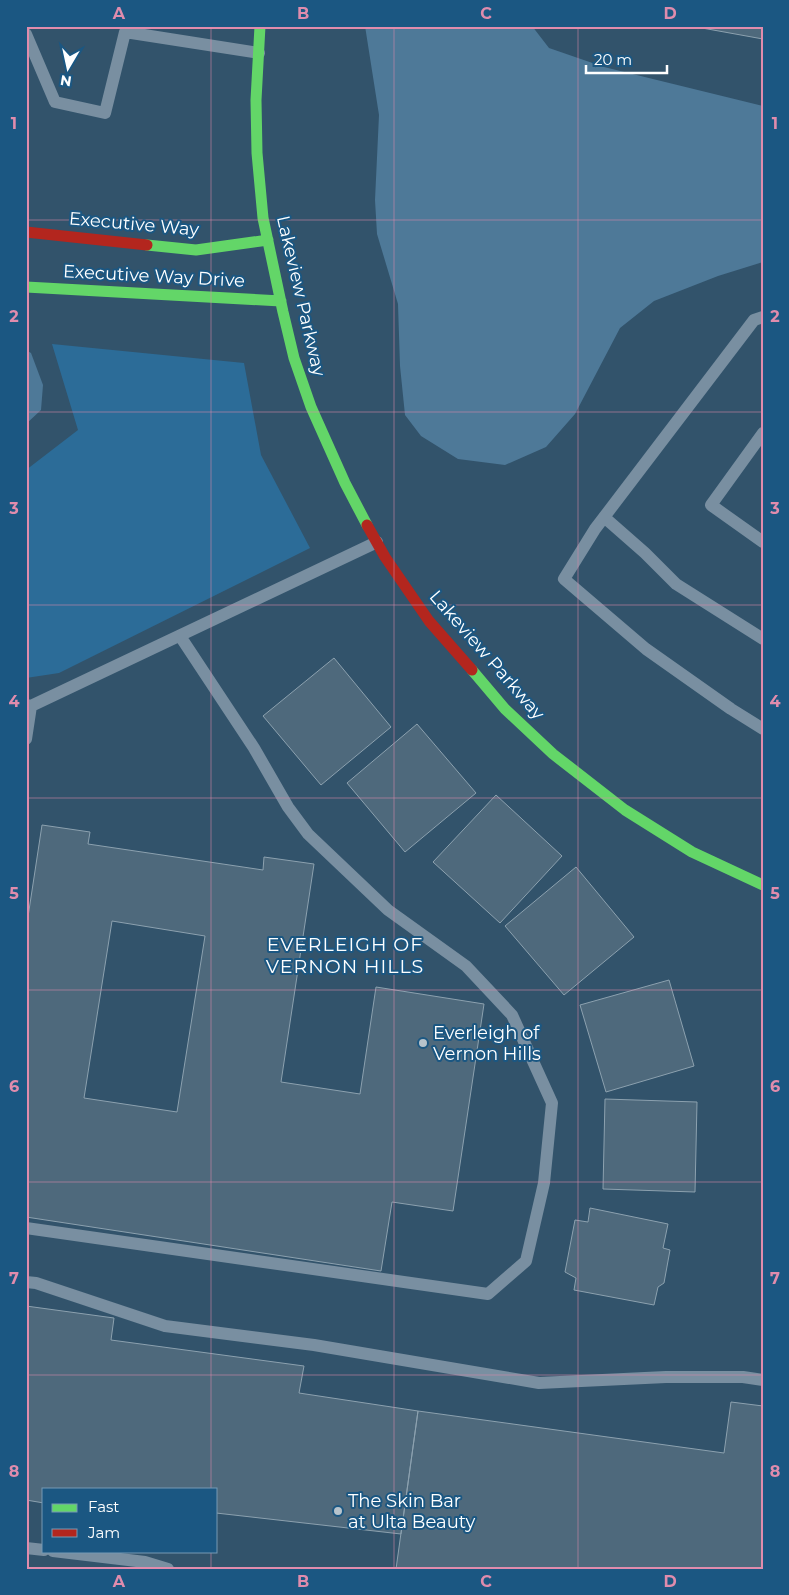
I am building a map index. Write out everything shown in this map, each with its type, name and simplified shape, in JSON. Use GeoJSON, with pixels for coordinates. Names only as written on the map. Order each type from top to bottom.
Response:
{"type":"FeatureCollection","features":[{"type":"Feature","properties":{"kind":"street","name":"Lakeview Parkway"},"geometry":{"type":"LineString","coordinates":[[260,26],[256,100],[257,153],[263,218],[281,301],[294,358],[311,406],[344,483],[377,542],[429,621],[505,709],[553,754],[625,810],[692,852],[762,883]]}},
{"type":"Feature","properties":{"kind":"street","name":"Executive Way"},"geometry":{"type":"LineString","coordinates":[[26,232],[196,250],[268,240]]}},
{"type":"Feature","properties":{"kind":"street","name":"Executive Way Drive"},"geometry":{"type":"LineString","coordinates":[[26,288],[281,301]]}},
{"type":"Feature","properties":{"kind":"lane"},"geometry":{"type":"LineString","coordinates":[[26,34],[55,102],[105,113],[124,32],[258,54]]}},
{"type":"Feature","properties":{"kind":"lane"},"geometry":{"type":"LineString","coordinates":[[763,317],[754,320],[604,517],[564,579],[646,649],[731,709],[763,729]]}},
{"type":"Feature","properties":{"kind":"lane"},"geometry":{"type":"LineString","coordinates":[[763,433],[711,505],[763,542]]}},
{"type":"Feature","properties":{"kind":"lane"},"geometry":{"type":"LineString","coordinates":[[604,517],[645,553],[676,584],[763,639]]}},
{"type":"Feature","properties":{"kind":"lane"},"geometry":{"type":"LineString","coordinates":[[26,739],[29,706],[377,542]]}},
{"type":"Feature","properties":{"kind":"lane"},"geometry":{"type":"LineString","coordinates":[[26,1228],[488,1294],[526,1261],[544,1183],[552,1103],[512,1015],[466,966],[388,910],[308,834],[288,807],[254,748],[180,636]]}},
{"type":"Feature","properties":{"kind":"lane"},"geometry":{"type":"LineString","coordinates":[[26,1282],[36,1283],[165,1326],[314,1345],[539,1383],[666,1377],[743,1377],[763,1380]]}},
{"type":"Feature","properties":{"kind":"lane"},"geometry":{"type":"LineString","coordinates":[[26,1548],[42,1550]]}},
{"type":"Feature","properties":{"kind":"lane"},"geometry":{"type":"LineString","coordinates":[[61,1552],[145,1562],[168,1569]]}},
{"type":"Feature","properties":{"kind":"shaded area"},"geometry":{"type":"Polygon","coordinates":[[[365,26],[532,26],[549,48],[604,67],[763,106],[763,262],[718,276],[654,301],[620,328],[575,414],[546,447],[505,465],[458,459],[421,436],[405,415],[400,366],[398,304],[377,234],[375,200],[379,115],[365,26]]]}},
{"type":"Feature","properties":{"kind":"shaded area"},"geometry":{"type":"Polygon","coordinates":[[[52,344],[244,363],[261,455],[310,548],[59,673],[26,678],[26,470],[78,430],[52,344]]]}},
{"type":"Feature","properties":{"kind":"shaded area"},"geometry":{"type":"Polygon","coordinates":[[[26,350],[31,353],[43,385],[41,410],[26,424],[26,350]]]}},
{"type":"Feature","properties":{"kind":"building"},"geometry":{"type":"Polygon","coordinates":[[[691,26],[763,26],[763,39],[691,26]]]}},
{"type":"Feature","properties":{"kind":"building"},"geometry":{"type":"Polygon","coordinates":[[[334,658],[391,727],[321,785],[263,716],[334,658]]]}},
{"type":"Feature","properties":{"kind":"building"},"geometry":{"type":"Polygon","coordinates":[[[417,724],[476,793],[405,852],[347,783],[417,724]]]}},
{"type":"Feature","properties":{"kind":"building"},"geometry":{"type":"Polygon","coordinates":[[[496,795],[562,856],[500,923],[433,862],[496,795]]]}},
{"type":"Feature","properties":{"kind":"building","name":"Everleigh of Vernon Hills"},"geometry":{"type":"Polygon","coordinates":[[[42,825],[90,832],[88,844],[263,870],[264,857],[314,864],[281,1082],[360,1094],[376,987],[484,1004],[453,1211],[392,1202],[381,1271],[26,1217],[26,930],[42,825]],[[112,921],[84,1098],[177,1112],[205,936],[112,921]]]}},
{"type":"Feature","properties":{"kind":"building"},"geometry":{"type":"Polygon","coordinates":[[[576,867],[634,937],[564,995],[505,926],[576,867]]]}},
{"type":"Feature","properties":{"kind":"building"},"geometry":{"type":"Polygon","coordinates":[[[669,980],[694,1066],[606,1092],[580,1005],[669,980]]]}},
{"type":"Feature","properties":{"kind":"building"},"geometry":{"type":"Polygon","coordinates":[[[605,1099],[697,1102],[695,1192],[603,1189],[605,1099]]]}},
{"type":"Feature","properties":{"kind":"building"},"geometry":{"type":"Polygon","coordinates":[[[590,1208],[668,1224],[663,1248],[670,1250],[664,1283],[658,1287],[654,1305],[574,1290],[576,1278],[565,1272],[575,1220],[588,1222],[590,1208]]]}},
{"type":"Feature","properties":{"kind":"building"},"geometry":{"type":"Polygon","coordinates":[[[26,1306],[114,1318],[111,1340],[304,1366],[299,1393],[418,1411],[401,1534],[218,1513],[218,1488],[42,1488],[42,1503],[26,1500],[26,1306]]]}},
{"type":"Feature","properties":{"kind":"building"},"geometry":{"type":"Polygon","coordinates":[[[731,1402],[763,1406],[763,1569],[396,1569],[418,1411],[724,1453],[731,1402]]]}},
{"type":"Feature","properties":{"kind":"traffic: fast"},"geometry":{"type":"LineString","coordinates":[[260,26],[256,100],[257,153],[263,218],[283,312],[294,358],[311,407],[345,483],[367,525]]}},
{"type":"Feature","properties":{"kind":"traffic: fast"},"geometry":{"type":"LineString","coordinates":[[147,245],[196,250],[268,240]]}},
{"type":"Feature","properties":{"kind":"traffic: fast"},"geometry":{"type":"LineString","coordinates":[[26,287],[281,301]]}},
{"type":"Feature","properties":{"kind":"traffic: fast"},"geometry":{"type":"LineString","coordinates":[[472,670],[505,709],[553,754],[625,810],[692,852],[763,885]]}},
{"type":"Feature","properties":{"kind":"traffic: jam"},"geometry":{"type":"LineString","coordinates":[[26,232],[147,245]]}},
{"type":"Feature","properties":{"kind":"traffic: jam"},"geometry":{"type":"LineString","coordinates":[[367,525],[385,557],[429,621],[472,670]]}},
{"type":"Feature","properties":{"kind":"place","name":"Everleigh of Vernon Hills"},"geometry":{"type":"Point","coordinates":[423,1043]}},
{"type":"Feature","properties":{"kind":"place","name":"The Skin Bar at Ulta Beauty"},"geometry":{"type":"Point","coordinates":[338,1511]}},
{"type":"Feature","properties":{"kind":"district","name":"EVERLEIGH OF VERNON HILLS"},"geometry":{"type":"Point","coordinates":[345,955]}}]}
